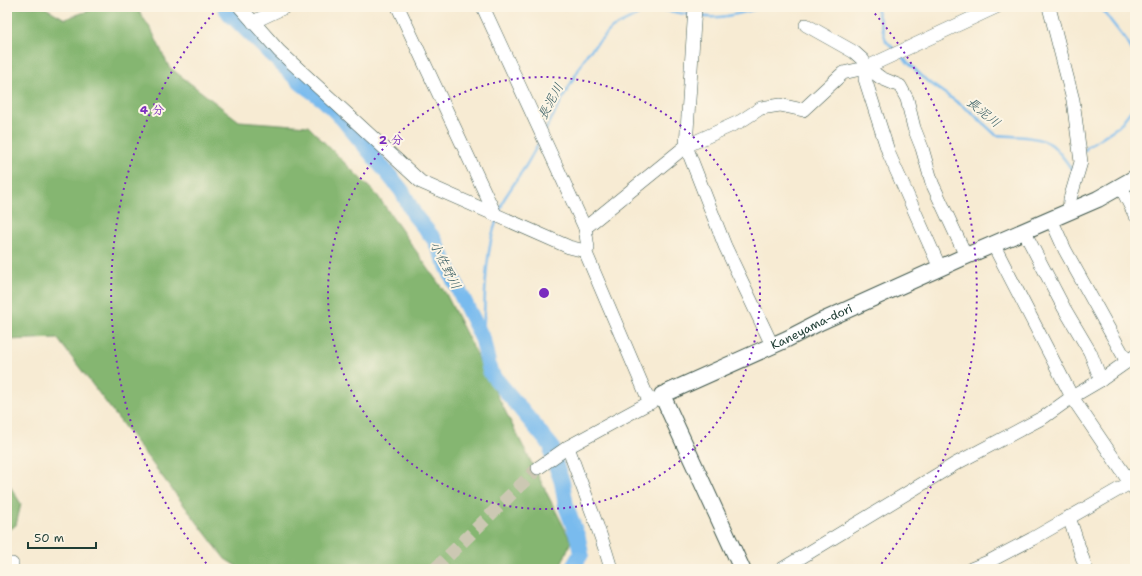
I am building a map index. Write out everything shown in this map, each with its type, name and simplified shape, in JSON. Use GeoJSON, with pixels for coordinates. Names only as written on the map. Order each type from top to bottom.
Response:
{"type":"FeatureCollection","features":[{"type":"Feature","properties":{"kind":"main road","name":"Kaneyama-dori"},"geometry":{"type":"LineString","coordinates":[[656,399],[787,339],[820,322],[993,244],[1098,199],[1135,178]]}},
{"type":"Feature","properties":{"kind":"main road"},"geometry":{"type":"LineString","coordinates":[[656,399],[742,569]]}},
{"type":"Feature","properties":{"kind":"street"},"geometry":{"type":"LineString","coordinates":[[240,7],[279,51],[422,182],[569,247],[585,251]]}},
{"type":"Feature","properties":{"kind":"street"},"geometry":{"type":"LineString","coordinates":[[252,22],[285,7]]}},
{"type":"Feature","properties":{"kind":"street"},"geometry":{"type":"LineString","coordinates":[[398,7],[495,214]]}},
{"type":"Feature","properties":{"kind":"street"},"geometry":{"type":"LineString","coordinates":[[483,7],[585,228],[588,248],[585,251]]}},
{"type":"Feature","properties":{"kind":"street"},"geometry":{"type":"LineString","coordinates":[[695,7],[686,146],[725,246],[772,345]]}},
{"type":"Feature","properties":{"kind":"street"},"geometry":{"type":"LineString","coordinates":[[585,228],[686,146],[741,121],[761,108],[780,105],[803,110],[843,73],[865,68],[996,7]]}},
{"type":"Feature","properties":{"kind":"street"},"geometry":{"type":"LineString","coordinates":[[1048,7],[1074,100],[1081,162],[1070,199],[1069,211]]}},
{"type":"Feature","properties":{"kind":"street"},"geometry":{"type":"LineString","coordinates":[[806,25],[854,52],[863,60],[865,79],[890,154],[940,268]]}},
{"type":"Feature","properties":{"kind":"street"},"geometry":{"type":"LineString","coordinates":[[865,68],[881,78],[900,86],[907,99],[914,128],[922,148],[932,184],[966,256]]}},
{"type":"Feature","properties":{"kind":"street"},"geometry":{"type":"LineString","coordinates":[[1121,187],[1135,215]]}},
{"type":"Feature","properties":{"kind":"street"},"geometry":{"type":"LineString","coordinates":[[782,569],[955,464],[1044,417],[1131,359],[1066,250],[1051,219]]}},
{"type":"Feature","properties":{"kind":"street"},"geometry":{"type":"LineString","coordinates":[[1024,231],[1064,308],[1090,352],[1101,380]]}},
{"type":"Feature","properties":{"kind":"street"},"geometry":{"type":"LineString","coordinates":[[971,569],[1032,539],[1069,517],[1134,484],[1072,397],[993,244]]}},
{"type":"Feature","properties":{"kind":"street"},"geometry":{"type":"LineString","coordinates":[[542,464],[568,447],[656,399],[585,251]]}},
{"type":"Feature","properties":{"kind":"street"},"geometry":{"type":"LineString","coordinates":[[568,447],[606,548],[612,569]]}},
{"type":"Feature","properties":{"kind":"street"},"geometry":{"type":"LineString","coordinates":[[1069,517],[1086,569]]}},
{"type":"Feature","properties":{"kind":"green space"},"geometry":{"type":"Polygon","coordinates":[[[7,7],[44,7],[65,19],[99,7],[136,7],[152,31],[169,67],[239,121],[308,126],[377,195],[446,294],[571,541],[560,568],[241,569],[225,559],[57,338],[7,340],[7,7]]]}},
{"type":"Feature","properties":{"kind":"green space"},"geometry":{"type":"Polygon","coordinates":[[[7,481],[21,504],[16,525],[7,532],[7,481]]]}},
{"type":"Feature","properties":{"kind":"waterway","name":"小佐野川"},"geometry":{"type":"LineString","coordinates":[[225,7],[230,14],[301,83],[324,100],[342,118],[402,191],[415,216],[434,239],[483,340],[490,372],[552,447],[552,454],[562,482],[566,506],[578,538],[581,554],[572,569]]}},
{"type":"Feature","properties":{"kind":"waterway","name":"長泥川"},"geometry":{"type":"LineString","coordinates":[[698,16],[715,17],[739,14],[764,7]]}},
{"type":"Feature","properties":{"kind":"waterway","name":"長泥川"},"geometry":{"type":"LineString","coordinates":[[876,7],[886,41],[895,50]]}},
{"type":"Feature","properties":{"kind":"waterway"},"geometry":{"type":"LineString","coordinates":[[1100,7],[1128,43],[1135,55]]}},
{"type":"Feature","properties":{"kind":"waterway","name":"長泥川"},"geometry":{"type":"LineString","coordinates":[[545,131],[587,54],[612,28],[642,13],[663,10],[691,15]]}},
{"type":"Feature","properties":{"kind":"waterway","name":"長泥川"},"geometry":{"type":"LineString","coordinates":[[901,56],[927,81],[971,112],[996,135],[1025,137],[1047,142],[1055,148],[1072,170],[1073,169]]}},
{"type":"Feature","properties":{"kind":"waterway","name":"長泥川"},"geometry":{"type":"LineString","coordinates":[[1085,151],[1087,147],[1119,126],[1135,105]]}},
{"type":"Feature","properties":{"kind":"waterway","name":"長泥川"},"geometry":{"type":"LineString","coordinates":[[499,213],[504,199],[540,141]]}},
{"type":"Feature","properties":{"kind":"waterway","name":"長泥川"},"geometry":{"type":"LineString","coordinates":[[483,340],[487,263],[497,219]]}},
{"type":"Feature","properties":{"kind":"tunnel"},"geometry":{"type":"LineString","coordinates":[[435,569],[538,468]]}}]}
